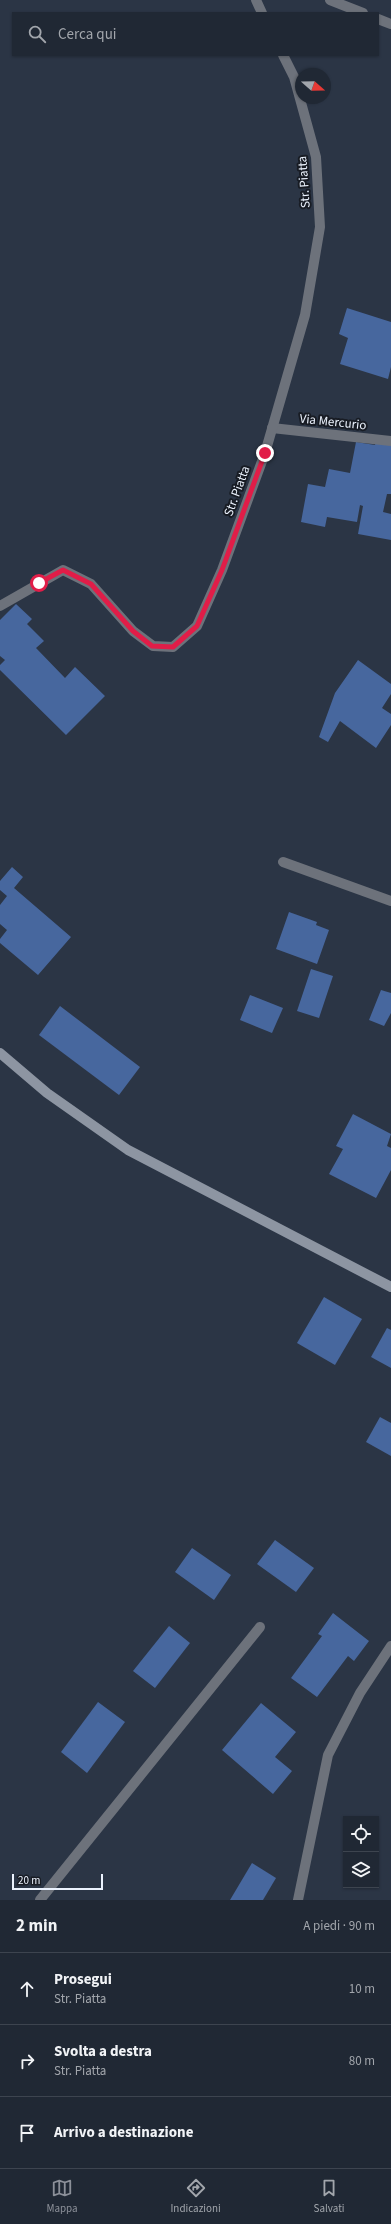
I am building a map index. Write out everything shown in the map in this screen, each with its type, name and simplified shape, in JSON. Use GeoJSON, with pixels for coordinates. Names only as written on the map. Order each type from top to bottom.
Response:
{"type":"FeatureCollection","features":[{"type":"Feature","properties":{"kind":"main road"},"geometry":{"type":"LineString","coordinates":[[0,1053],[47,1093],[128,1150],[391,1287]]}},
{"type":"Feature","properties":{"kind":"street"},"geometry":{"type":"LineString","coordinates":[[256,0],[262,12]]}},
{"type":"Feature","properties":{"kind":"street"},"geometry":{"type":"LineString","coordinates":[[330,0],[360,12]]}},
{"type":"Feature","properties":{"kind":"street"},"geometry":{"type":"LineString","coordinates":[[379,19],[391,24]]}},
{"type":"Feature","properties":{"kind":"street","name":"Str. Piatta"},"geometry":{"type":"LineString","coordinates":[[0,606],[63,570],[91,584],[133,631],[152,646],[173,647],[197,626],[222,570],[265,453],[305,315],[320,227],[316,157],[294,77],[284,56]]}},
{"type":"Feature","properties":{"kind":"street","name":"Via Mercurio"},"geometry":{"type":"LineString","coordinates":[[272,428],[391,441]]}},
{"type":"Feature","properties":{"kind":"street"},"geometry":{"type":"LineString","coordinates":[[282,862],[391,901]]}},
{"type":"Feature","properties":{"kind":"street"},"geometry":{"type":"LineString","coordinates":[[40,1900],[68,1863],[260,1627]]}},
{"type":"Feature","properties":{"kind":"street"},"geometry":{"type":"LineString","coordinates":[[298,1900],[328,1755],[360,1693],[391,1646]]}},
{"type":"Feature","properties":{"kind":"building"},"geometry":{"type":"Polygon","coordinates":[[[347,308],[391,322],[391,367],[388,379],[340,364],[348,338],[339,334],[347,308]]]}},
{"type":"Feature","properties":{"kind":"building"},"geometry":{"type":"Polygon","coordinates":[[[376,441],[391,444],[391,494],[387,494],[383,512],[391,514],[391,540],[358,534],[363,506],[360,505],[357,522],[327,517],[325,527],[301,522],[308,484],[325,487],[329,469],[350,473],[356,442],[375,445],[376,441]]]}},
{"type":"Feature","properties":{"kind":"building"},"geometry":{"type":"Polygon","coordinates":[[[16,604],[32,619],[27,624],[44,641],[36,648],[65,678],[75,667],[105,696],[66,735],[0,670],[0,665],[5,660],[0,656],[0,620],[16,604]]]}},
{"type":"Feature","properties":{"kind":"building"},"geometry":{"type":"Polygon","coordinates":[[[358,660],[391,684],[391,694],[382,708],[391,714],[391,725],[376,748],[340,721],[328,742],[319,737],[335,693],[358,660]]]}},
{"type":"Feature","properties":{"kind":"building"},"geometry":{"type":"Polygon","coordinates":[[[12,867],[23,877],[14,888],[71,937],[38,975],[0,943],[0,939],[7,930],[0,924],[0,905],[7,896],[0,890],[0,881],[12,867]]]}},
{"type":"Feature","properties":{"kind":"building"},"geometry":{"type":"Polygon","coordinates":[[[289,912],[317,922],[316,925],[329,930],[317,964],[276,949],[289,912]]]}},
{"type":"Feature","properties":{"kind":"building"},"geometry":{"type":"Polygon","coordinates":[[[311,969],[333,976],[319,1018],[297,1011],[311,969]]]}},
{"type":"Feature","properties":{"kind":"building"},"geometry":{"type":"Polygon","coordinates":[[[381,990],[391,993],[391,1013],[384,1026],[369,1020],[381,990]]]}},
{"type":"Feature","properties":{"kind":"building"},"geometry":{"type":"Polygon","coordinates":[[[250,995],[283,1008],[272,1033],[240,1020],[250,995]]]}},
{"type":"Feature","properties":{"kind":"building"},"geometry":{"type":"Polygon","coordinates":[[[60,1006],[140,1067],[119,1095],[39,1035],[60,1006]]]}},
{"type":"Feature","properties":{"kind":"building"},"geometry":{"type":"Polygon","coordinates":[[[353,1114],[391,1134],[387,1146],[391,1148],[391,1170],[376,1198],[329,1174],[343,1149],[336,1146],[353,1114]]]}},
{"type":"Feature","properties":{"kind":"building"},"geometry":{"type":"Polygon","coordinates":[[[324,1297],[362,1319],[335,1365],[297,1343],[324,1297]]]}},
{"type":"Feature","properties":{"kind":"building"},"geometry":{"type":"Polygon","coordinates":[[[387,1328],[391,1330],[391,1368],[371,1357],[387,1328]]]}},
{"type":"Feature","properties":{"kind":"building"},"geometry":{"type":"Polygon","coordinates":[[[380,1417],[391,1423],[391,1456],[366,1442],[380,1417]]]}},
{"type":"Feature","properties":{"kind":"building"},"geometry":{"type":"Polygon","coordinates":[[[275,1540],[314,1568],[296,1592],[257,1564],[275,1540]]]}},
{"type":"Feature","properties":{"kind":"building"},"geometry":{"type":"Polygon","coordinates":[[[192,1548],[231,1575],[214,1600],[175,1572],[192,1548]]]}},
{"type":"Feature","properties":{"kind":"building"},"geometry":{"type":"Polygon","coordinates":[[[333,1613],[369,1641],[354,1661],[348,1656],[317,1697],[291,1678],[322,1636],[318,1634],[333,1613]]]}},
{"type":"Feature","properties":{"kind":"building"},"geometry":{"type":"Polygon","coordinates":[[[169,1626],[190,1643],[155,1688],[133,1671],[169,1626]]]}},
{"type":"Feature","properties":{"kind":"building"},"geometry":{"type":"Polygon","coordinates":[[[98,1702],[125,1722],[87,1773],[61,1752],[98,1702]]]}},
{"type":"Feature","properties":{"kind":"building"},"geometry":{"type":"Polygon","coordinates":[[[261,1703],[296,1732],[275,1757],[292,1771],[273,1794],[222,1750],[261,1703]]]}},
{"type":"Feature","properties":{"kind":"building"},"geometry":{"type":"Polygon","coordinates":[[[252,1863],[276,1878],[263,1900],[230,1900],[252,1863]]]}},
{"type":"Feature","properties":{"kind":"route"},"geometry":{"type":"LineString","coordinates":[[39,583],[63,570],[91,584],[133,631],[152,646],[173,647],[197,626],[222,570],[265,453]]}}]}
